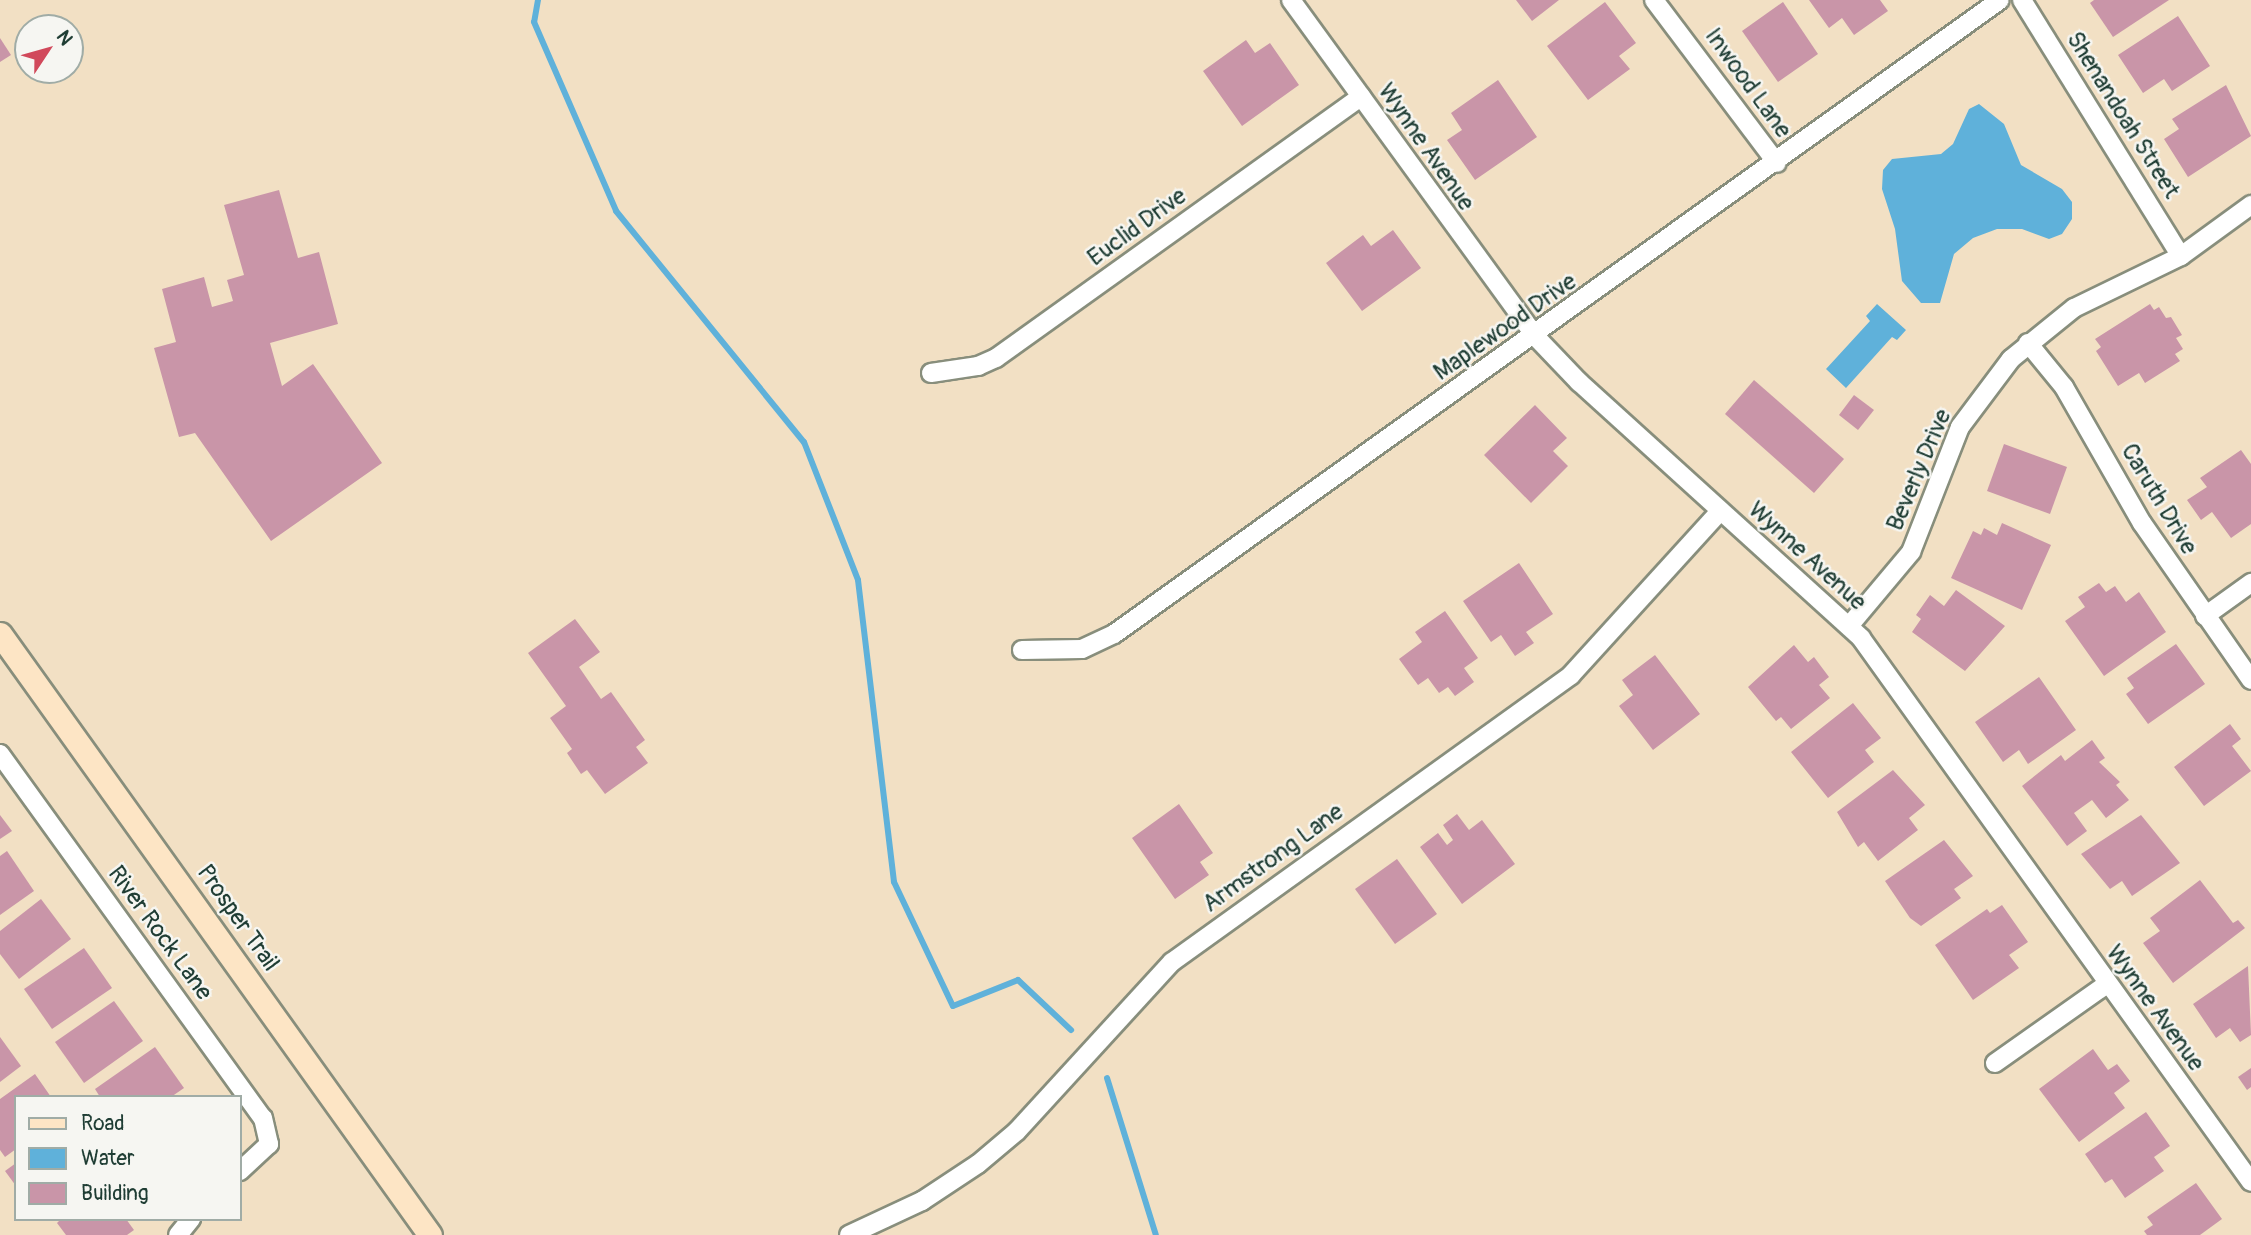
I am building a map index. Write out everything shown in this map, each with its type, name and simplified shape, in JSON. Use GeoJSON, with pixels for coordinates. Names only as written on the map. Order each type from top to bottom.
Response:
{"type":"FeatureCollection","features":[{"type":"Feature","properties":{"kind":"street","name":"Wynne Avenue"},"geometry":{"type":"LineString","coordinates":[[1292,0],[1535,336],[1720,512],[1849,626],[1877,659],[2251,1182]]}},
{"type":"Feature","properties":{"kind":"street","name":"Inwood Lane"},"geometry":{"type":"LineString","coordinates":[[1654,0],[1777,163]]}},
{"type":"Feature","properties":{"kind":"street","name":"Maplewood Drive"},"geometry":{"type":"LineString","coordinates":[[1022,650],[1097,645],[1535,336],[2000,0]]}},
{"type":"Feature","properties":{"kind":"street","name":"Shenandoah Street"},"geometry":{"type":"LineString","coordinates":[[2022,0],[2181,256]]}},
{"type":"Feature","properties":{"kind":"street","name":"Euclid Drive"},"geometry":{"type":"LineString","coordinates":[[932,373],[978,366],[996,358],[1361,97]]}},
{"type":"Feature","properties":{"kind":"street","name":"Beverly Drive"},"geometry":{"type":"LineString","coordinates":[[1849,626],[1911,552],[1949,451],[1974,404],[2028,343],[2074,308],[2181,256],[2251,205]]}},
{"type":"Feature","properties":{"kind":"street","name":"Caruth Drive"},"geometry":{"type":"LineString","coordinates":[[2028,343],[2064,387],[2142,523],[2251,680]]}},
{"type":"Feature","properties":{"kind":"street","name":"Armstrong Lane"},"geometry":{"type":"LineString","coordinates":[[849,1235],[922,1200],[978,1164],[1017,1131],[1165,967],[1571,675],[1720,512]]}},
{"type":"Feature","properties":{"kind":"street"},"geometry":{"type":"LineString","coordinates":[[2205,616],[2251,583]]}},
{"type":"Feature","properties":{"kind":"street","name":"Prosper Trail"},"geometry":{"type":"LineString","coordinates":[[0,634],[430,1235]]}},
{"type":"Feature","properties":{"kind":"street","name":"River Rock Lane"},"geometry":{"type":"LineString","coordinates":[[0,754],[263,1118],[269,1144],[242,1169]]}},
{"type":"Feature","properties":{"kind":"street"},"geometry":{"type":"LineString","coordinates":[[1995,1063],[2107,984]]}},
{"type":"Feature","properties":{"kind":"street"},"geometry":{"type":"LineString","coordinates":[[178,1235],[189,1221]]}},
{"type":"Feature","properties":{"kind":"water"},"geometry":{"type":"Polygon","coordinates":[[[1979,104],[2004,124],[2021,165],[2062,189],[2072,202],[2072,219],[2062,234],[2049,239],[2022,229],[1997,229],[1973,238],[1954,254],[1940,303],[1921,303],[1902,281],[1895,229],[1882,189],[1883,170],[1892,159],[1941,154],[1953,144],[1969,109],[1979,104]]]}},
{"type":"Feature","properties":{"kind":"water"},"geometry":{"type":"Polygon","coordinates":[[[1877,304],[1906,330],[1897,340],[1892,337],[1846,388],[1826,369],[1870,321],[1866,316],[1877,304]]]}},
{"type":"Feature","properties":{"kind":"building"},"geometry":{"type":"Polygon","coordinates":[[[1516,0],[1559,0],[1532,21],[1516,0]]]}},
{"type":"Feature","properties":{"kind":"building"},"geometry":{"type":"Polygon","coordinates":[[[1809,0],[1880,0],[1888,11],[1854,35],[1842,18],[1829,28],[1809,0]]]}},
{"type":"Feature","properties":{"kind":"building"},"geometry":{"type":"Polygon","coordinates":[[[2094,0],[2169,0],[2113,37],[2090,3],[2094,0]]]}},
{"type":"Feature","properties":{"kind":"building"},"geometry":{"type":"Polygon","coordinates":[[[1605,2],[1636,43],[1619,56],[1630,69],[1588,100],[1547,46],[1605,2]]]}},
{"type":"Feature","properties":{"kind":"building"},"geometry":{"type":"Polygon","coordinates":[[[1783,2],[1818,54],[1778,82],[1742,31],[1783,2]]]}},
{"type":"Feature","properties":{"kind":"building"},"geometry":{"type":"Polygon","coordinates":[[[2178,16],[2210,66],[2172,91],[2164,79],[2143,93],[2118,55],[2178,16]]]}},
{"type":"Feature","properties":{"kind":"building"},"geometry":{"type":"Polygon","coordinates":[[[0,38],[11,55],[0,62],[0,38]]]}},
{"type":"Feature","properties":{"kind":"building"},"geometry":{"type":"Polygon","coordinates":[[[1246,40],[1255,53],[1270,43],[1299,85],[1242,126],[1203,71],[1246,40]]]}},
{"type":"Feature","properties":{"kind":"building"},"geometry":{"type":"Polygon","coordinates":[[[1498,80],[1537,137],[1475,180],[1447,140],[1462,130],[1451,113],[1498,80]]]}},
{"type":"Feature","properties":{"kind":"building"},"geometry":{"type":"Polygon","coordinates":[[[2226,85],[2251,136],[2188,177],[2164,139],[2179,129],[2172,119],[2226,85]]]}},
{"type":"Feature","properties":{"kind":"building"},"geometry":{"type":"Polygon","coordinates":[[[279,190],[298,258],[319,252],[338,324],[270,343],[282,386],[313,364],[382,463],[271,541],[195,433],[179,437],[154,348],[176,342],[162,289],[204,277],[212,307],[233,301],[227,280],[244,275],[224,205],[279,190]]]}},
{"type":"Feature","properties":{"kind":"building"},"geometry":{"type":"Polygon","coordinates":[[[1393,230],[1421,268],[1362,311],[1326,263],[1363,235],[1371,246],[1393,230]]]}},
{"type":"Feature","properties":{"kind":"building"},"geometry":{"type":"Polygon","coordinates":[[[2150,304],[2154,310],[2159,307],[2166,318],[2171,317],[2182,335],[2176,338],[2183,349],[2175,354],[2180,361],[2145,383],[2139,373],[2118,386],[2096,351],[2101,347],[2095,339],[2150,304]]]}},
{"type":"Feature","properties":{"kind":"building"},"geometry":{"type":"Polygon","coordinates":[[[1754,380],[1844,459],[1814,493],[1725,414],[1754,380]]]}},
{"type":"Feature","properties":{"kind":"building"},"geometry":{"type":"Polygon","coordinates":[[[1854,395],[1874,410],[1858,430],[1839,415],[1854,395]]]}},
{"type":"Feature","properties":{"kind":"building"},"geometry":{"type":"Polygon","coordinates":[[[1535,405],[1567,438],[1553,451],[1568,466],[1531,503],[1484,455],[1535,405]]]}},
{"type":"Feature","properties":{"kind":"building"},"geometry":{"type":"Polygon","coordinates":[[[2004,444],[2067,467],[2050,514],[1987,491],[2004,444]]]}},
{"type":"Feature","properties":{"kind":"building"},"geometry":{"type":"Polygon","coordinates":[[[2241,450],[2251,464],[2251,524],[2231,538],[2212,512],[2201,520],[2187,500],[2207,487],[2200,478],[2241,450]]]}},
{"type":"Feature","properties":{"kind":"building"},"geometry":{"type":"Polygon","coordinates":[[[2002,523],[2051,545],[2022,610],[1951,578],[1973,531],[1981,535],[1984,528],[1997,535],[2002,523]]]}},
{"type":"Feature","properties":{"kind":"building"},"geometry":{"type":"Polygon","coordinates":[[[1519,563],[1553,614],[1526,632],[1534,643],[1515,656],[1501,635],[1491,642],[1463,601],[1519,563]]]}},
{"type":"Feature","properties":{"kind":"building"},"geometry":{"type":"Polygon","coordinates":[[[2099,583],[2106,592],[2115,586],[2126,602],[2139,592],[2166,632],[2104,676],[2065,621],[2085,607],[2078,597],[2099,583]]]}},
{"type":"Feature","properties":{"kind":"building"},"geometry":{"type":"Polygon","coordinates":[[[1956,590],[2005,626],[1965,671],[1912,632],[1921,619],[1916,615],[1930,595],[1944,606],[1956,590]]]}},
{"type":"Feature","properties":{"kind":"building"},"geometry":{"type":"Polygon","coordinates":[[[1445,611],[1478,658],[1464,668],[1474,682],[1455,696],[1448,687],[1439,693],[1428,678],[1418,685],[1399,659],[1422,642],[1415,632],[1445,611]]]}},
{"type":"Feature","properties":{"kind":"building"},"geometry":{"type":"Polygon","coordinates":[[[575,619],[600,652],[579,667],[601,699],[611,692],[645,740],[636,747],[648,763],[605,794],[587,770],[581,774],[567,753],[572,749],[550,718],[566,706],[528,653],[575,619]]]}},
{"type":"Feature","properties":{"kind":"building"},"geometry":{"type":"Polygon","coordinates":[[[2176,644],[2205,684],[2148,724],[2126,694],[2134,688],[2127,678],[2176,644]]]}},
{"type":"Feature","properties":{"kind":"building"},"geometry":{"type":"Polygon","coordinates":[[[1794,645],[1808,662],[1814,657],[1829,677],[1819,685],[1830,698],[1791,729],[1781,717],[1776,721],[1748,687],[1794,645]]]}},
{"type":"Feature","properties":{"kind":"building"},"geometry":{"type":"Polygon","coordinates":[[[1655,655],[1700,714],[1653,750],[1619,706],[1633,695],[1622,680],[1655,655]]]}},
{"type":"Feature","properties":{"kind":"building"},"geometry":{"type":"Polygon","coordinates":[[[2039,677],[2076,730],[2028,764],[2019,750],[2003,762],[1975,722],[2039,677]]]}},
{"type":"Feature","properties":{"kind":"building"},"geometry":{"type":"Polygon","coordinates":[[[1853,703],[1881,738],[1865,750],[1874,762],[1828,798],[1791,752],[1853,703]]]}},
{"type":"Feature","properties":{"kind":"building"},"geometry":{"type":"Polygon","coordinates":[[[2230,724],[2241,739],[2232,746],[2251,771],[2204,806],[2174,767],[2230,724]]]}},
{"type":"Feature","properties":{"kind":"building"},"geometry":{"type":"Polygon","coordinates":[[[2092,740],[2105,758],[2099,762],[2120,782],[2116,785],[2129,800],[2106,818],[2092,800],[2074,813],[2087,831],[2067,846],[2022,786],[2061,755],[2065,761],[2092,740]]]}},
{"type":"Feature","properties":{"kind":"building"},"geometry":{"type":"Polygon","coordinates":[[[1893,770],[1925,805],[1909,818],[1918,830],[1878,861],[1864,842],[1858,847],[1837,812],[1893,770]]]}},
{"type":"Feature","properties":{"kind":"building"},"geometry":{"type":"Polygon","coordinates":[[[1179,804],[1213,853],[1200,862],[1209,875],[1175,899],[1132,838],[1179,804]]]}},
{"type":"Feature","properties":{"kind":"building"},"geometry":{"type":"Polygon","coordinates":[[[1457,814],[1469,830],[1482,820],[1515,864],[1462,904],[1420,847],[1438,833],[1447,845],[1453,840],[1443,825],[1457,814]]]}},
{"type":"Feature","properties":{"kind":"building"},"geometry":{"type":"Polygon","coordinates":[[[0,815],[12,831],[0,839],[0,815]]]}},
{"type":"Feature","properties":{"kind":"building"},"geometry":{"type":"Polygon","coordinates":[[[2141,815],[2180,863],[2132,896],[2122,881],[2110,889],[2081,854],[2141,815]]]}},
{"type":"Feature","properties":{"kind":"building"},"geometry":{"type":"Polygon","coordinates":[[[1944,840],[1973,876],[1954,889],[1961,898],[1921,926],[1910,918],[1885,881],[1944,840]]]}},
{"type":"Feature","properties":{"kind":"building"},"geometry":{"type":"Polygon","coordinates":[[[7,851],[34,891],[0,915],[0,856],[7,851]]]}},
{"type":"Feature","properties":{"kind":"building"},"geometry":{"type":"Polygon","coordinates":[[[1397,859],[1437,914],[1395,944],[1355,889],[1397,859]]]}},
{"type":"Feature","properties":{"kind":"building"},"geometry":{"type":"Polygon","coordinates":[[[2200,880],[2233,923],[2238,920],[2245,928],[2173,983],[2143,943],[2160,931],[2150,918],[2200,880]]]}},
{"type":"Feature","properties":{"kind":"building"},"geometry":{"type":"Polygon","coordinates":[[[41,899],[71,939],[19,979],[0,954],[0,931],[41,899]]]}},
{"type":"Feature","properties":{"kind":"building"},"geometry":{"type":"Polygon","coordinates":[[[2002,905],[2028,942],[2009,955],[2019,968],[1973,1000],[1935,945],[1987,909],[1990,913],[2002,905]]]}},
{"type":"Feature","properties":{"kind":"building"},"geometry":{"type":"Polygon","coordinates":[[[84,948],[112,988],[52,1029],[24,989],[84,948]]]}},
{"type":"Feature","properties":{"kind":"building"},"geometry":{"type":"Polygon","coordinates":[[[2248,966],[2251,1035],[2240,1042],[2230,1028],[2216,1038],[2193,1004],[2248,966]]]}},
{"type":"Feature","properties":{"kind":"building"},"geometry":{"type":"Polygon","coordinates":[[[114,1001],[143,1041],[84,1083],[55,1042],[114,1001]]]}},
{"type":"Feature","properties":{"kind":"building"},"geometry":{"type":"Polygon","coordinates":[[[0,1037],[21,1066],[0,1082],[0,1037]]]}},
{"type":"Feature","properties":{"kind":"building"},"geometry":{"type":"Polygon","coordinates":[[[155,1047],[184,1088],[174,1095],[99,1095],[95,1089],[155,1047]]]}},
{"type":"Feature","properties":{"kind":"building"},"geometry":{"type":"Polygon","coordinates":[[[2093,1049],[2108,1070],[2117,1064],[2130,1081],[2114,1093],[2125,1108],[2079,1142],[2039,1089],[2093,1049]]]}},
{"type":"Feature","properties":{"kind":"building"},"geometry":{"type":"Polygon","coordinates":[[[2251,1068],[2251,1087],[2247,1090],[2238,1077],[2251,1068]]]}},
{"type":"Feature","properties":{"kind":"building"},"geometry":{"type":"Polygon","coordinates":[[[35,1074],[50,1095],[14,1095],[14,1150],[5,1157],[0,1150],[0,1099],[35,1074]]]}},
{"type":"Feature","properties":{"kind":"building"},"geometry":{"type":"Polygon","coordinates":[[[2146,1112],[2170,1146],[2154,1157],[2164,1171],[2125,1198],[2112,1179],[2105,1183],[2085,1154],[2146,1112]]]}},
{"type":"Feature","properties":{"kind":"building"},"geometry":{"type":"Polygon","coordinates":[[[14,1164],[14,1183],[5,1171],[14,1164]]]}},
{"type":"Feature","properties":{"kind":"building"},"geometry":{"type":"Polygon","coordinates":[[[2196,1183],[2222,1219],[2200,1235],[2147,1235],[2144,1231],[2153,1225],[2147,1217],[2196,1183]]]}},
{"type":"Feature","properties":{"kind":"building"},"geometry":{"type":"Polygon","coordinates":[[[127,1221],[134,1230],[127,1235],[66,1235],[57,1223],[127,1221]]]}},
{"type":"Feature","properties":{"kind":"waterway"},"geometry":{"type":"LineString","coordinates":[[538,0],[534,22],[616,211],[804,442],[858,580],[894,882],[953,1006],[1018,980],[1071,1030]]}},
{"type":"Feature","properties":{"kind":"waterway"},"geometry":{"type":"LineString","coordinates":[[1107,1078],[1156,1235]]}}]}
